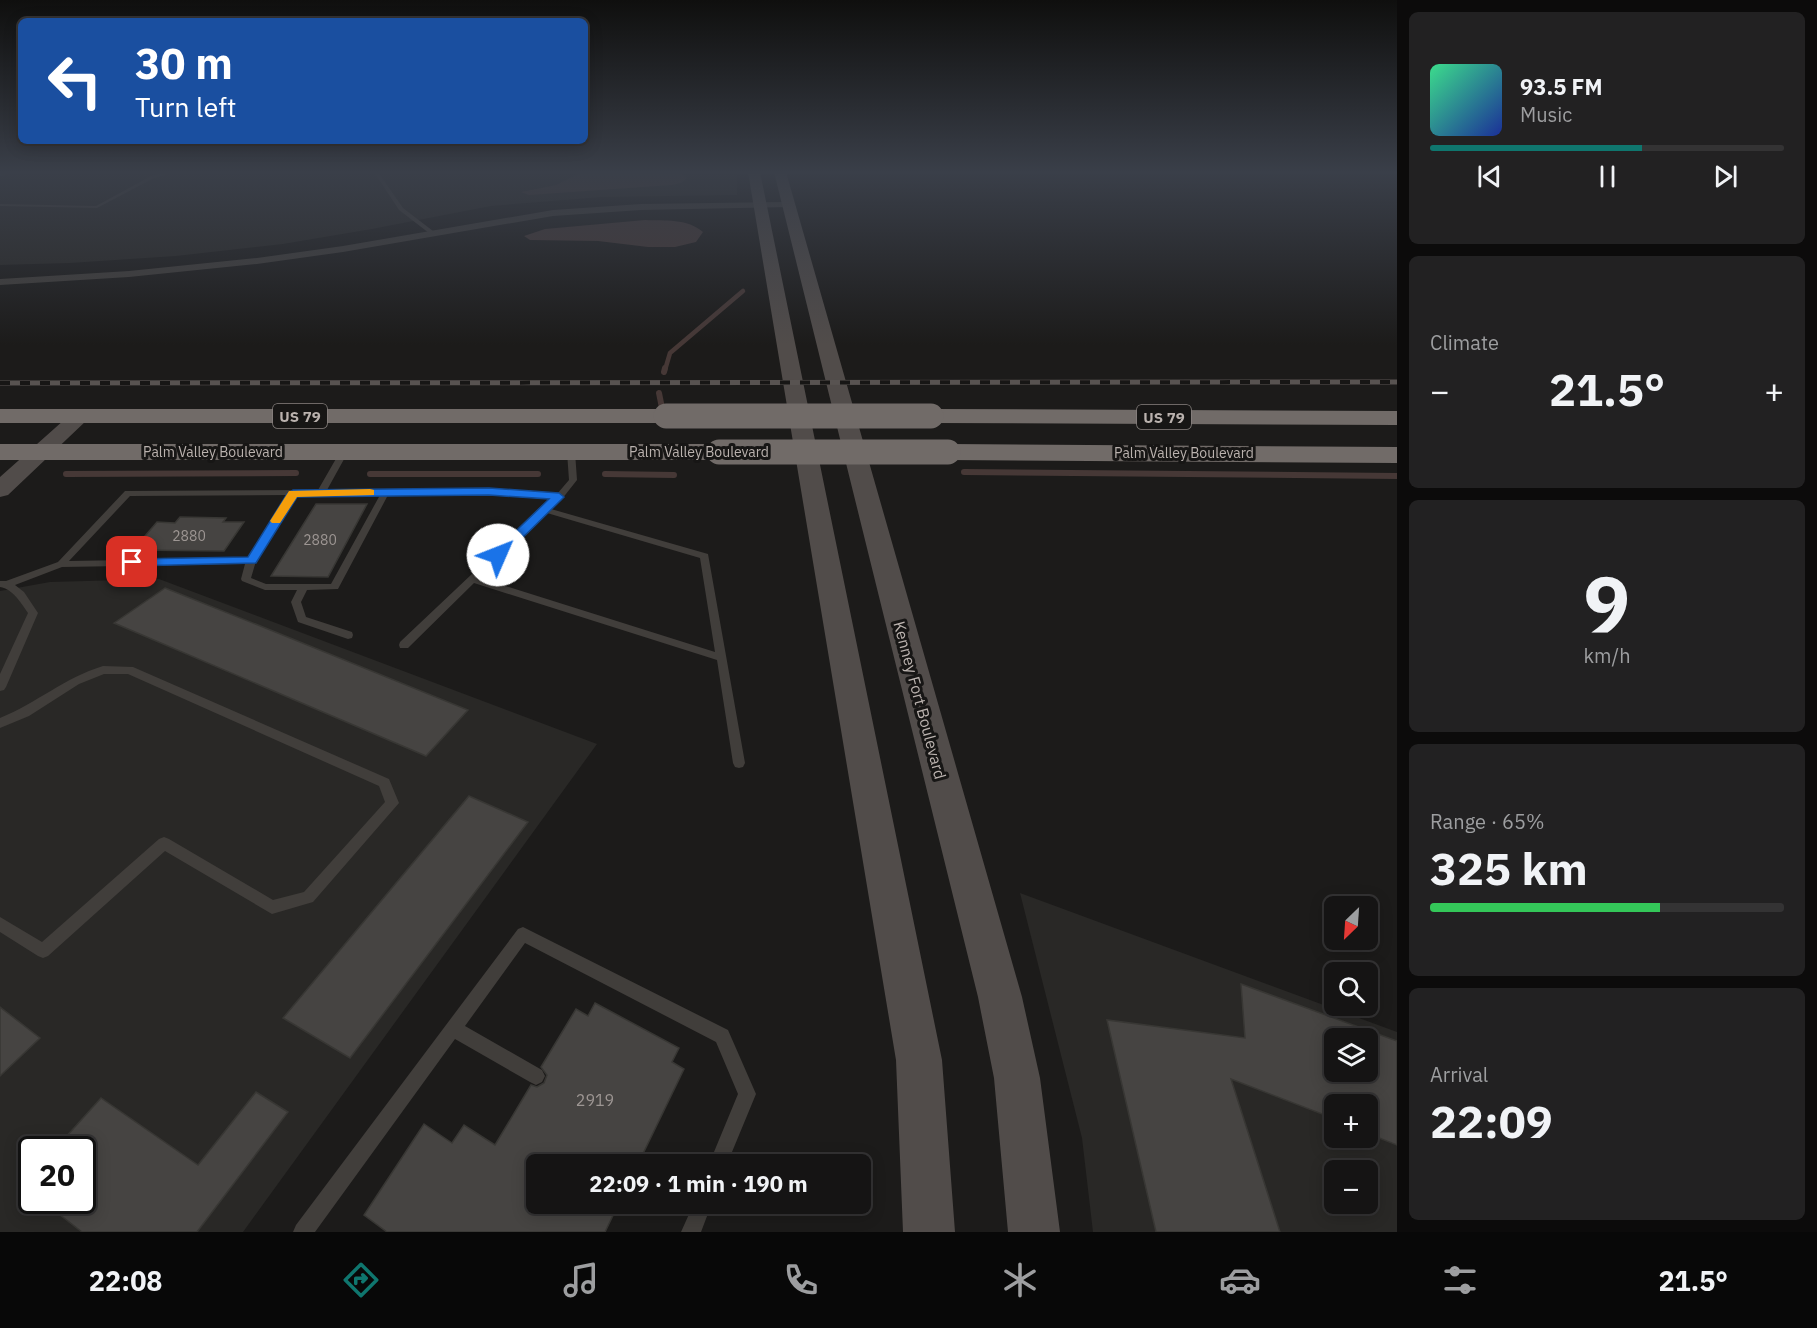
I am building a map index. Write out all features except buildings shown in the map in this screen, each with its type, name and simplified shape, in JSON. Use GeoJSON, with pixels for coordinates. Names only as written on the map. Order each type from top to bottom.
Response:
{"type":"FeatureCollection","features":[{"type":"Feature","properties":{"kind":"highway","name":"US 79"},"geometry":{"type":"LineString","coordinates":[[0,416],[1397,418]]}},
{"type":"Feature","properties":{"kind":"highway","name":"Palm Valley Boulevard"},"geometry":{"type":"LineString","coordinates":[[0,452],[948,452],[1397,455]]}},
{"type":"Feature","properties":{"kind":"main road"},"geometry":{"type":"LineString","coordinates":[[764,229],[860,731],[919,1060],[929,1232]]}},
{"type":"Feature","properties":{"kind":"main road","name":"Kenney Fort Boulevard"},"geometry":{"type":"LineString","coordinates":[[795,229],[1000,997],[1017,1078],[1034,1232]]}},
{"type":"Feature","properties":{"kind":"main road"},"geometry":{"type":"LineString","coordinates":[[0,490],[80,416]]}},
{"type":"Feature","properties":{"kind":"street"},"geometry":{"type":"LineString","coordinates":[[0,273],[82,270],[200,260],[431,229]]}},
{"type":"Feature","properties":{"kind":"street"},"geometry":{"type":"LineString","coordinates":[[0,282],[113,276],[225,265],[338,249],[427,230]]}},
{"type":"Feature","properties":{"kind":"lane"},"geometry":{"type":"LineString","coordinates":[[321,493],[344,452]]}},
{"type":"Feature","properties":{"kind":"lane"},"geometry":{"type":"LineString","coordinates":[[404,645],[559,497],[573,480],[571,452]]}},
{"type":"Feature","properties":{"kind":"lane"},"geometry":{"type":"LineString","coordinates":[[61,564],[128,493],[489,492],[559,497]]}},
{"type":"Feature","properties":{"kind":"lane"},"geometry":{"type":"LineString","coordinates":[[293,494],[251,561],[246,579],[265,587],[334,587],[385,493]]}},
{"type":"Feature","properties":{"kind":"lane"},"geometry":{"type":"LineString","coordinates":[[545,510],[705,556],[739,763]]}},
{"type":"Feature","properties":{"kind":"lane"},"geometry":{"type":"LineString","coordinates":[[3,584],[61,564],[251,561]]}},
{"type":"Feature","properties":{"kind":"lane"},"geometry":{"type":"LineString","coordinates":[[472,579],[722,658]]}},
{"type":"Feature","properties":{"kind":"lane"},"geometry":{"type":"LineString","coordinates":[[0,687],[33,613],[20,594],[3,584]]}},
{"type":"Feature","properties":{"kind":"lane"},"geometry":{"type":"LineString","coordinates":[[303,588],[296,602],[302,619],[348,635]]}},
{"type":"Feature","properties":{"kind":"lane"},"geometry":{"type":"LineString","coordinates":[[0,723],[25,713],[75,681],[103,670],[129,670],[384,783],[392,803],[308,897],[272,907],[164,843],[43,951],[0,924]]}},
{"type":"Feature","properties":{"kind":"lane"},"geometry":{"type":"LineString","coordinates":[[303,1232],[524,934],[722,1036],[747,1094],[722,1154]]}},
{"type":"Feature","properties":{"kind":"lane"},"geometry":{"type":"LineString","coordinates":[[454,1029],[536,1076]]}},
{"type":"Feature","properties":{"kind":"lane"},"geometry":{"type":"LineString","coordinates":[[691,1232],[698,1214]]}},
{"type":"Feature","properties":{"kind":"shaded area"},"geometry":{"type":"Polygon","coordinates":[[[0,229],[369,229],[283,244],[176,256],[0,265],[0,229]]]}},
{"type":"Feature","properties":{"kind":"shaded area"},"geometry":{"type":"Polygon","coordinates":[[[544,229],[699,229],[703,232],[696,242],[675,247],[648,247],[598,241],[530,240],[524,236],[544,229]]]}},
{"type":"Feature","properties":{"kind":"shaded area"},"geometry":{"type":"Polygon","coordinates":[[[159,579],[597,744],[243,1232],[0,1232],[0,591],[50,582],[159,579]]]}},
{"type":"Feature","properties":{"kind":"shaded area"},"geometry":{"type":"Polygon","coordinates":[[[1020,893],[1324,1005],[1324,1016],[1354,1016],[1397,1032],[1397,1232],[1093,1232],[1082,1138],[1020,893]]]}},
{"type":"Feature","properties":{"kind":"waterway"},"geometry":{"type":"LineString","coordinates":[[665,370],[670,353],[743,291]]}},
{"type":"Feature","properties":{"kind":"waterway"},"geometry":{"type":"LineString","coordinates":[[664,372],[665,368]]}},
{"type":"Feature","properties":{"kind":"waterway"},"geometry":{"type":"LineString","coordinates":[[659,393],[662,408]]}},
{"type":"Feature","properties":{"kind":"waterway"},"geometry":{"type":"LineString","coordinates":[[964,472],[1397,476]]}},
{"type":"Feature","properties":{"kind":"waterway"},"geometry":{"type":"LineString","coordinates":[[66,474],[296,473]]}},
{"type":"Feature","properties":{"kind":"waterway"},"geometry":{"type":"LineString","coordinates":[[370,474],[538,474]]}},
{"type":"Feature","properties":{"kind":"waterway"},"geometry":{"type":"LineString","coordinates":[[605,474],[674,475]]}},
{"type":"Feature","properties":{"kind":"railway"},"geometry":{"type":"LineString","coordinates":[[0,383],[1397,382]]}},
{"type":"Feature","properties":{"kind":"slow traffic"},"geometry":{"type":"LineString","coordinates":[[276,521],[293,494],[370,493]]}},
{"type":"Feature","properties":{"kind":"route"},"geometry":{"type":"LineString","coordinates":[[132,562],[251,561],[293,494],[489,492],[559,497],[498,555]]}}]}
